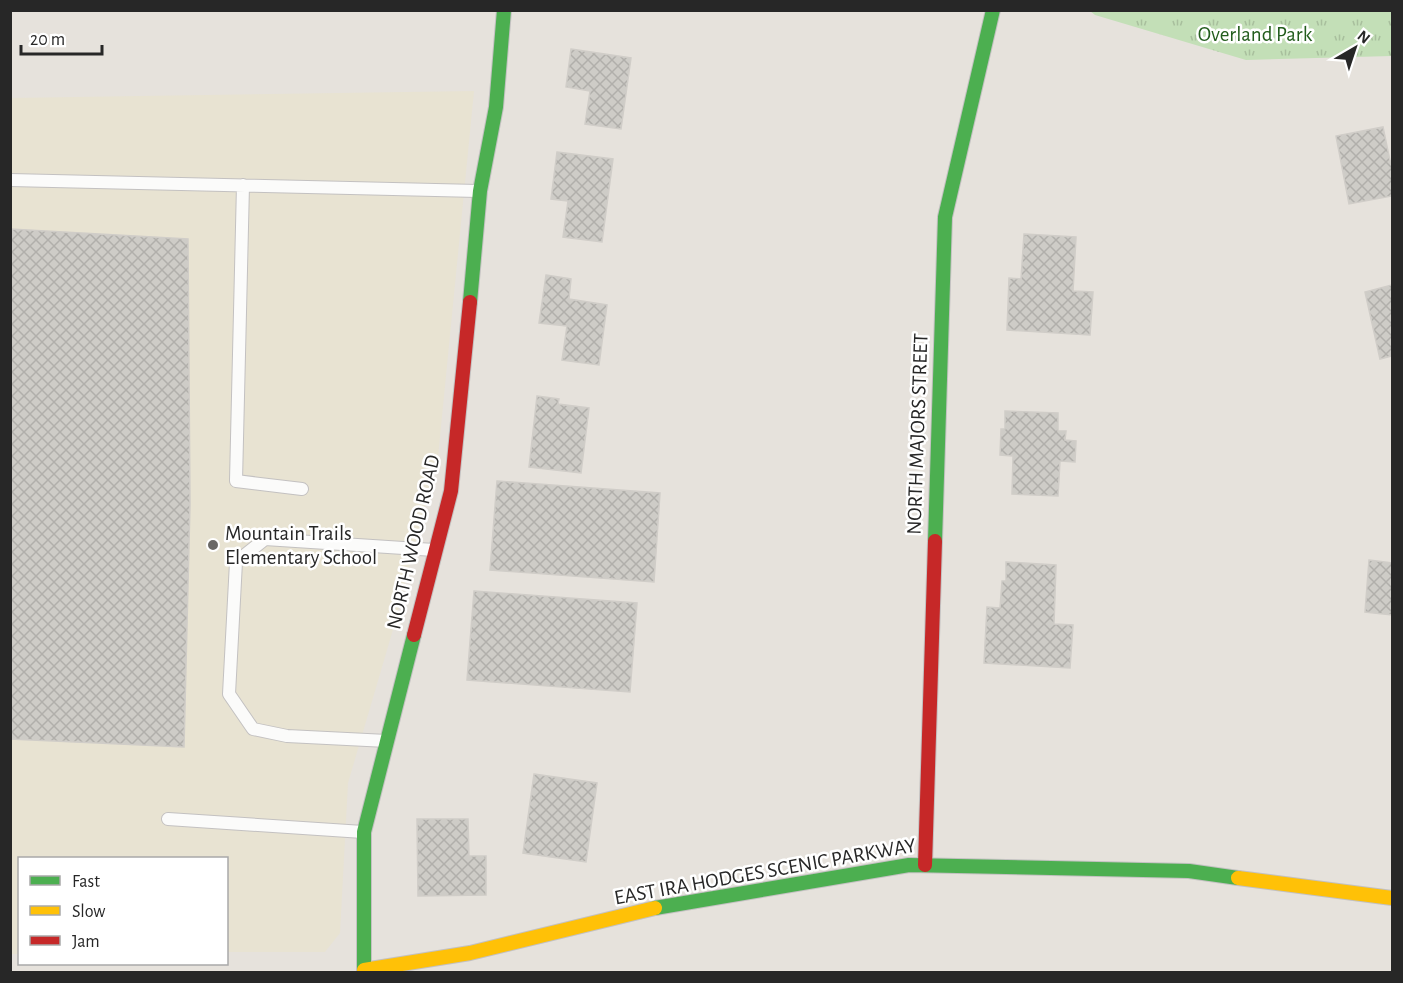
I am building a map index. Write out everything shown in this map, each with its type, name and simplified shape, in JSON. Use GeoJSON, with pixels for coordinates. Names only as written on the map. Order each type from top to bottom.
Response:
{"type":"FeatureCollection","features":[{"type":"Feature","properties":{"kind":"street","name":"NORTH WOOD ROAD"},"geometry":{"type":"LineString","coordinates":[[364,971],[364,832],[451,490],[480,191],[496,107],[504,10]]}},
{"type":"Feature","properties":{"kind":"street","name":"NORTH MAJORS STREET"},"geometry":{"type":"LineString","coordinates":[[925,865],[945,217],[993,10]]}},
{"type":"Feature","properties":{"kind":"street","name":"EAST IRA HODGES SCENIC PARKWAY"},"geometry":{"type":"LineString","coordinates":[[364,971],[470,952],[658,907],[909,865],[1189,871],[1392,898]]}},
{"type":"Feature","properties":{"kind":"lane"},"geometry":{"type":"LineString","coordinates":[[10,180],[480,191]]}},
{"type":"Feature","properties":{"kind":"lane"},"geometry":{"type":"LineString","coordinates":[[243,185],[236,481],[302,489]]}},
{"type":"Feature","properties":{"kind":"lane"},"geometry":{"type":"LineString","coordinates":[[388,741],[287,736],[253,729],[229,694],[236,562],[265,538],[436,550]]}},
{"type":"Feature","properties":{"kind":"lane"},"geometry":{"type":"LineString","coordinates":[[168,819],[364,832]]}},
{"type":"Feature","properties":{"kind":"shaded area","name":"Mountain Trails Elementary School"},"geometry":{"type":"Polygon","coordinates":[[[474,91],[438,457],[392,633],[348,783],[340,933],[325,952],[228,952],[228,857],[18,857],[18,954],[11,954],[10,98],[474,91]]]}},
{"type":"Feature","properties":{"kind":"green space","name":"Overland Park"},"geometry":{"type":"Polygon","coordinates":[[[1090,11],[1392,11],[1392,56],[1246,60],[1095,15],[1090,11]]]}},
{"type":"Feature","properties":{"kind":"building"},"geometry":{"type":"Polygon","coordinates":[[[571,49],[631,58],[621,129],[585,124],[590,91],[566,87],[571,49]]]}},
{"type":"Feature","properties":{"kind":"building"},"geometry":{"type":"Polygon","coordinates":[[[1383,127],[1390,161],[1392,161],[1392,196],[1349,204],[1336,136],[1383,127]]]}},
{"type":"Feature","properties":{"kind":"building"},"geometry":{"type":"Polygon","coordinates":[[[557,152],[613,159],[602,242],[563,237],[568,201],[551,199],[557,152]]]}},
{"type":"Feature","properties":{"kind":"building"},"geometry":{"type":"Polygon","coordinates":[[[10,229],[188,239],[190,504],[184,747],[10,739],[10,229]]]}},
{"type":"Feature","properties":{"kind":"building"},"geometry":{"type":"Polygon","coordinates":[[[1024,234],[1076,237],[1073,291],[1093,292],[1090,335],[1007,330],[1009,278],[1021,279],[1024,234]]]}},
{"type":"Feature","properties":{"kind":"building"},"geometry":{"type":"Polygon","coordinates":[[[546,275],[571,279],[569,299],[607,305],[599,365],[562,360],[567,326],[539,323],[546,275]]]}},
{"type":"Feature","properties":{"kind":"building"},"geometry":{"type":"Polygon","coordinates":[[[1392,285],[1392,356],[1380,359],[1365,292],[1392,285]]]}},
{"type":"Feature","properties":{"kind":"building"},"geometry":{"type":"Polygon","coordinates":[[[537,396],[559,399],[558,404],[589,408],[581,473],[529,467],[537,396]]]}},
{"type":"Feature","properties":{"kind":"building"},"geometry":{"type":"Polygon","coordinates":[[[1005,411],[1058,413],[1058,431],[1066,431],[1065,440],[1076,441],[1075,462],[1060,461],[1058,496],[1012,494],[1013,456],[1000,455],[1001,429],[1005,429],[1005,411]]]}},
{"type":"Feature","properties":{"kind":"building"},"geometry":{"type":"Polygon","coordinates":[[[497,481],[660,493],[654,582],[490,570],[497,481]]]}},
{"type":"Feature","properties":{"kind":"building"},"geometry":{"type":"Polygon","coordinates":[[[1369,560],[1392,563],[1392,615],[1365,612],[1369,560]]]}},
{"type":"Feature","properties":{"kind":"building"},"geometry":{"type":"Polygon","coordinates":[[[1006,562],[1056,565],[1054,624],[1073,625],[1070,668],[984,663],[987,607],[1000,608],[1002,581],[1006,581],[1006,562]]]}},
{"type":"Feature","properties":{"kind":"building"},"geometry":{"type":"Polygon","coordinates":[[[474,591],[637,603],[630,692],[467,680],[474,591]]]}},
{"type":"Feature","properties":{"kind":"building"},"geometry":{"type":"Polygon","coordinates":[[[534,774],[597,783],[586,862],[523,853],[534,774]]]}},
{"type":"Feature","properties":{"kind":"building"},"geometry":{"type":"Polygon","coordinates":[[[417,819],[468,819],[469,856],[486,856],[486,895],[418,896],[417,819]]]}},
{"type":"Feature","properties":{"kind":"traffic: fast"},"geometry":{"type":"LineString","coordinates":[[470,302],[480,191],[496,107],[504,10]]}},
{"type":"Feature","properties":{"kind":"traffic: fast"},"geometry":{"type":"LineString","coordinates":[[935,541],[945,217],[993,10]]}},
{"type":"Feature","properties":{"kind":"traffic: fast"},"geometry":{"type":"LineString","coordinates":[[364,972],[364,832],[414,635]]}},
{"type":"Feature","properties":{"kind":"traffic: fast"},"geometry":{"type":"LineString","coordinates":[[655,908],[909,865],[1189,871],[1238,878]]}},
{"type":"Feature","properties":{"kind":"traffic: slow"},"geometry":{"type":"LineString","coordinates":[[1238,878],[1392,898]]}},
{"type":"Feature","properties":{"kind":"traffic: slow"},"geometry":{"type":"LineString","coordinates":[[364,970],[470,953],[655,908]]}},
{"type":"Feature","properties":{"kind":"traffic: jam"},"geometry":{"type":"LineString","coordinates":[[414,635],[451,491],[470,302]]}},
{"type":"Feature","properties":{"kind":"traffic: jam"},"geometry":{"type":"LineString","coordinates":[[925,865],[935,541]]}},
{"type":"Feature","properties":{"kind":"place","name":"Mountain Trails Elementary School"},"geometry":{"type":"Point","coordinates":[213,545]}}]}
